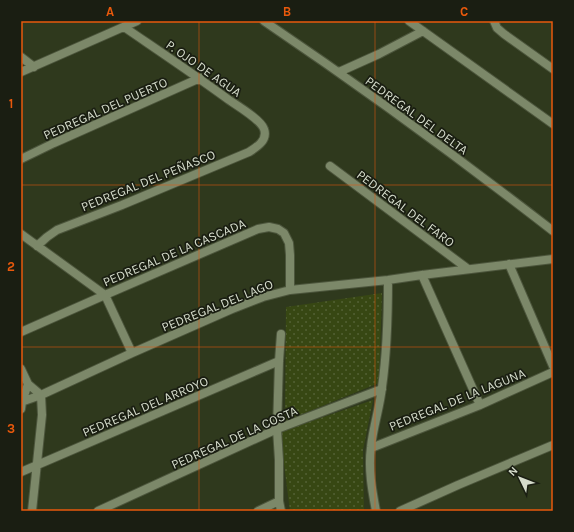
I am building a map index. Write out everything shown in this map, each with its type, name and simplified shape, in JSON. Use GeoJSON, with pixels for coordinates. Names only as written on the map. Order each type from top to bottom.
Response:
{"type":"FeatureCollection","features":[{"type":"Feature","properties":{"kind":"street"},"geometry":{"type":"LineString","coordinates":[[21,72],[137,21]]}},
{"type":"Feature","properties":{"kind":"street","name":"PEDREGAL DEL DELTA"},"geometry":{"type":"LineString","coordinates":[[264,21],[339,72],[553,231]]}},
{"type":"Feature","properties":{"kind":"street"},"geometry":{"type":"LineString","coordinates":[[409,21],[553,124]]}},
{"type":"Feature","properties":{"kind":"street"},"geometry":{"type":"LineString","coordinates":[[494,21],[497,28],[504,34],[553,69]]}},
{"type":"Feature","properties":{"kind":"street","name":"P. OJO DE AGUA"},"geometry":{"type":"LineString","coordinates":[[124,27],[200,78],[258,121],[264,127],[265,134]]}},
{"type":"Feature","properties":{"kind":"street"},"geometry":{"type":"LineString","coordinates":[[339,72],[379,54],[423,31]]}},
{"type":"Feature","properties":{"kind":"street"},"geometry":{"type":"LineString","coordinates":[[21,57],[34,67]]}},
{"type":"Feature","properties":{"kind":"street","name":"PEDREGAL DEL PUERTO"},"geometry":{"type":"LineString","coordinates":[[21,159],[200,78]]}},
{"type":"Feature","properties":{"kind":"street","name":"PEDREGAL DEL PEÑASCO"},"geometry":{"type":"LineString","coordinates":[[37,246],[58,230],[249,152],[262,142],[265,134]]}},
{"type":"Feature","properties":{"kind":"street","name":"PEDREGAL DEL FARO"},"geometry":{"type":"LineString","coordinates":[[330,166],[468,269]]}},
{"type":"Feature","properties":{"kind":"street","name":"PEDREGAL DE LA CASCADA"},"geometry":{"type":"LineString","coordinates":[[21,332],[258,229],[269,227],[278,229],[284,233],[289,242],[290,290]]}},
{"type":"Feature","properties":{"kind":"street"},"geometry":{"type":"LineString","coordinates":[[21,234],[104,295],[132,353]]}},
{"type":"Feature","properties":{"kind":"street","name":"PEDREGAL DEL LAGO"},"geometry":{"type":"LineString","coordinates":[[21,404],[132,353],[263,296],[290,290],[388,280],[553,259]]}},
{"type":"Feature","properties":{"kind":"street"},"geometry":{"type":"LineString","coordinates":[[509,264],[553,366]]}},
{"type":"Feature","properties":{"kind":"street"},"geometry":{"type":"LineString","coordinates":[[422,275],[480,405]]}},
{"type":"Feature","properties":{"kind":"street"},"geometry":{"type":"LineString","coordinates":[[376,511],[370,471],[371,448],[382,388],[386,349],[388,280]]}},
{"type":"Feature","properties":{"kind":"street"},"geometry":{"type":"LineString","coordinates":[[281,334],[277,429],[279,501],[281,511]]}},
{"type":"Feature","properties":{"kind":"street","name":"PEDREGAL DEL ARROYO"},"geometry":{"type":"LineString","coordinates":[[21,472],[279,361]]}},
{"type":"Feature","properties":{"kind":"street"},"geometry":{"type":"LineString","coordinates":[[21,369],[28,384],[41,395],[42,414],[32,511]]}},
{"type":"Feature","properties":{"kind":"street","name":"PEDREGAL DE LA LAGUNA"},"geometry":{"type":"LineString","coordinates":[[371,448],[480,405],[553,372]]}},
{"type":"Feature","properties":{"kind":"street"},"geometry":{"type":"LineString","coordinates":[[21,404],[28,384]]}},
{"type":"Feature","properties":{"kind":"street","name":"PEDREGAL DE LA COSTA"},"geometry":{"type":"LineString","coordinates":[[98,511],[277,429],[382,388]]}},
{"type":"Feature","properties":{"kind":"street"},"geometry":{"type":"LineString","coordinates":[[400,511],[553,445]]}},
{"type":"Feature","properties":{"kind":"street"},"geometry":{"type":"LineString","coordinates":[[258,511],[279,501]]}},
{"type":"Feature","properties":{"kind":"green space"},"geometry":{"type":"Polygon","coordinates":[[[382,293],[379,383],[285,421],[286,307],[382,293]]]}},
{"type":"Feature","properties":{"kind":"green space"},"geometry":{"type":"Polygon","coordinates":[[[373,400],[363,450],[364,511],[290,511],[280,432],[373,400]]]}}]}
